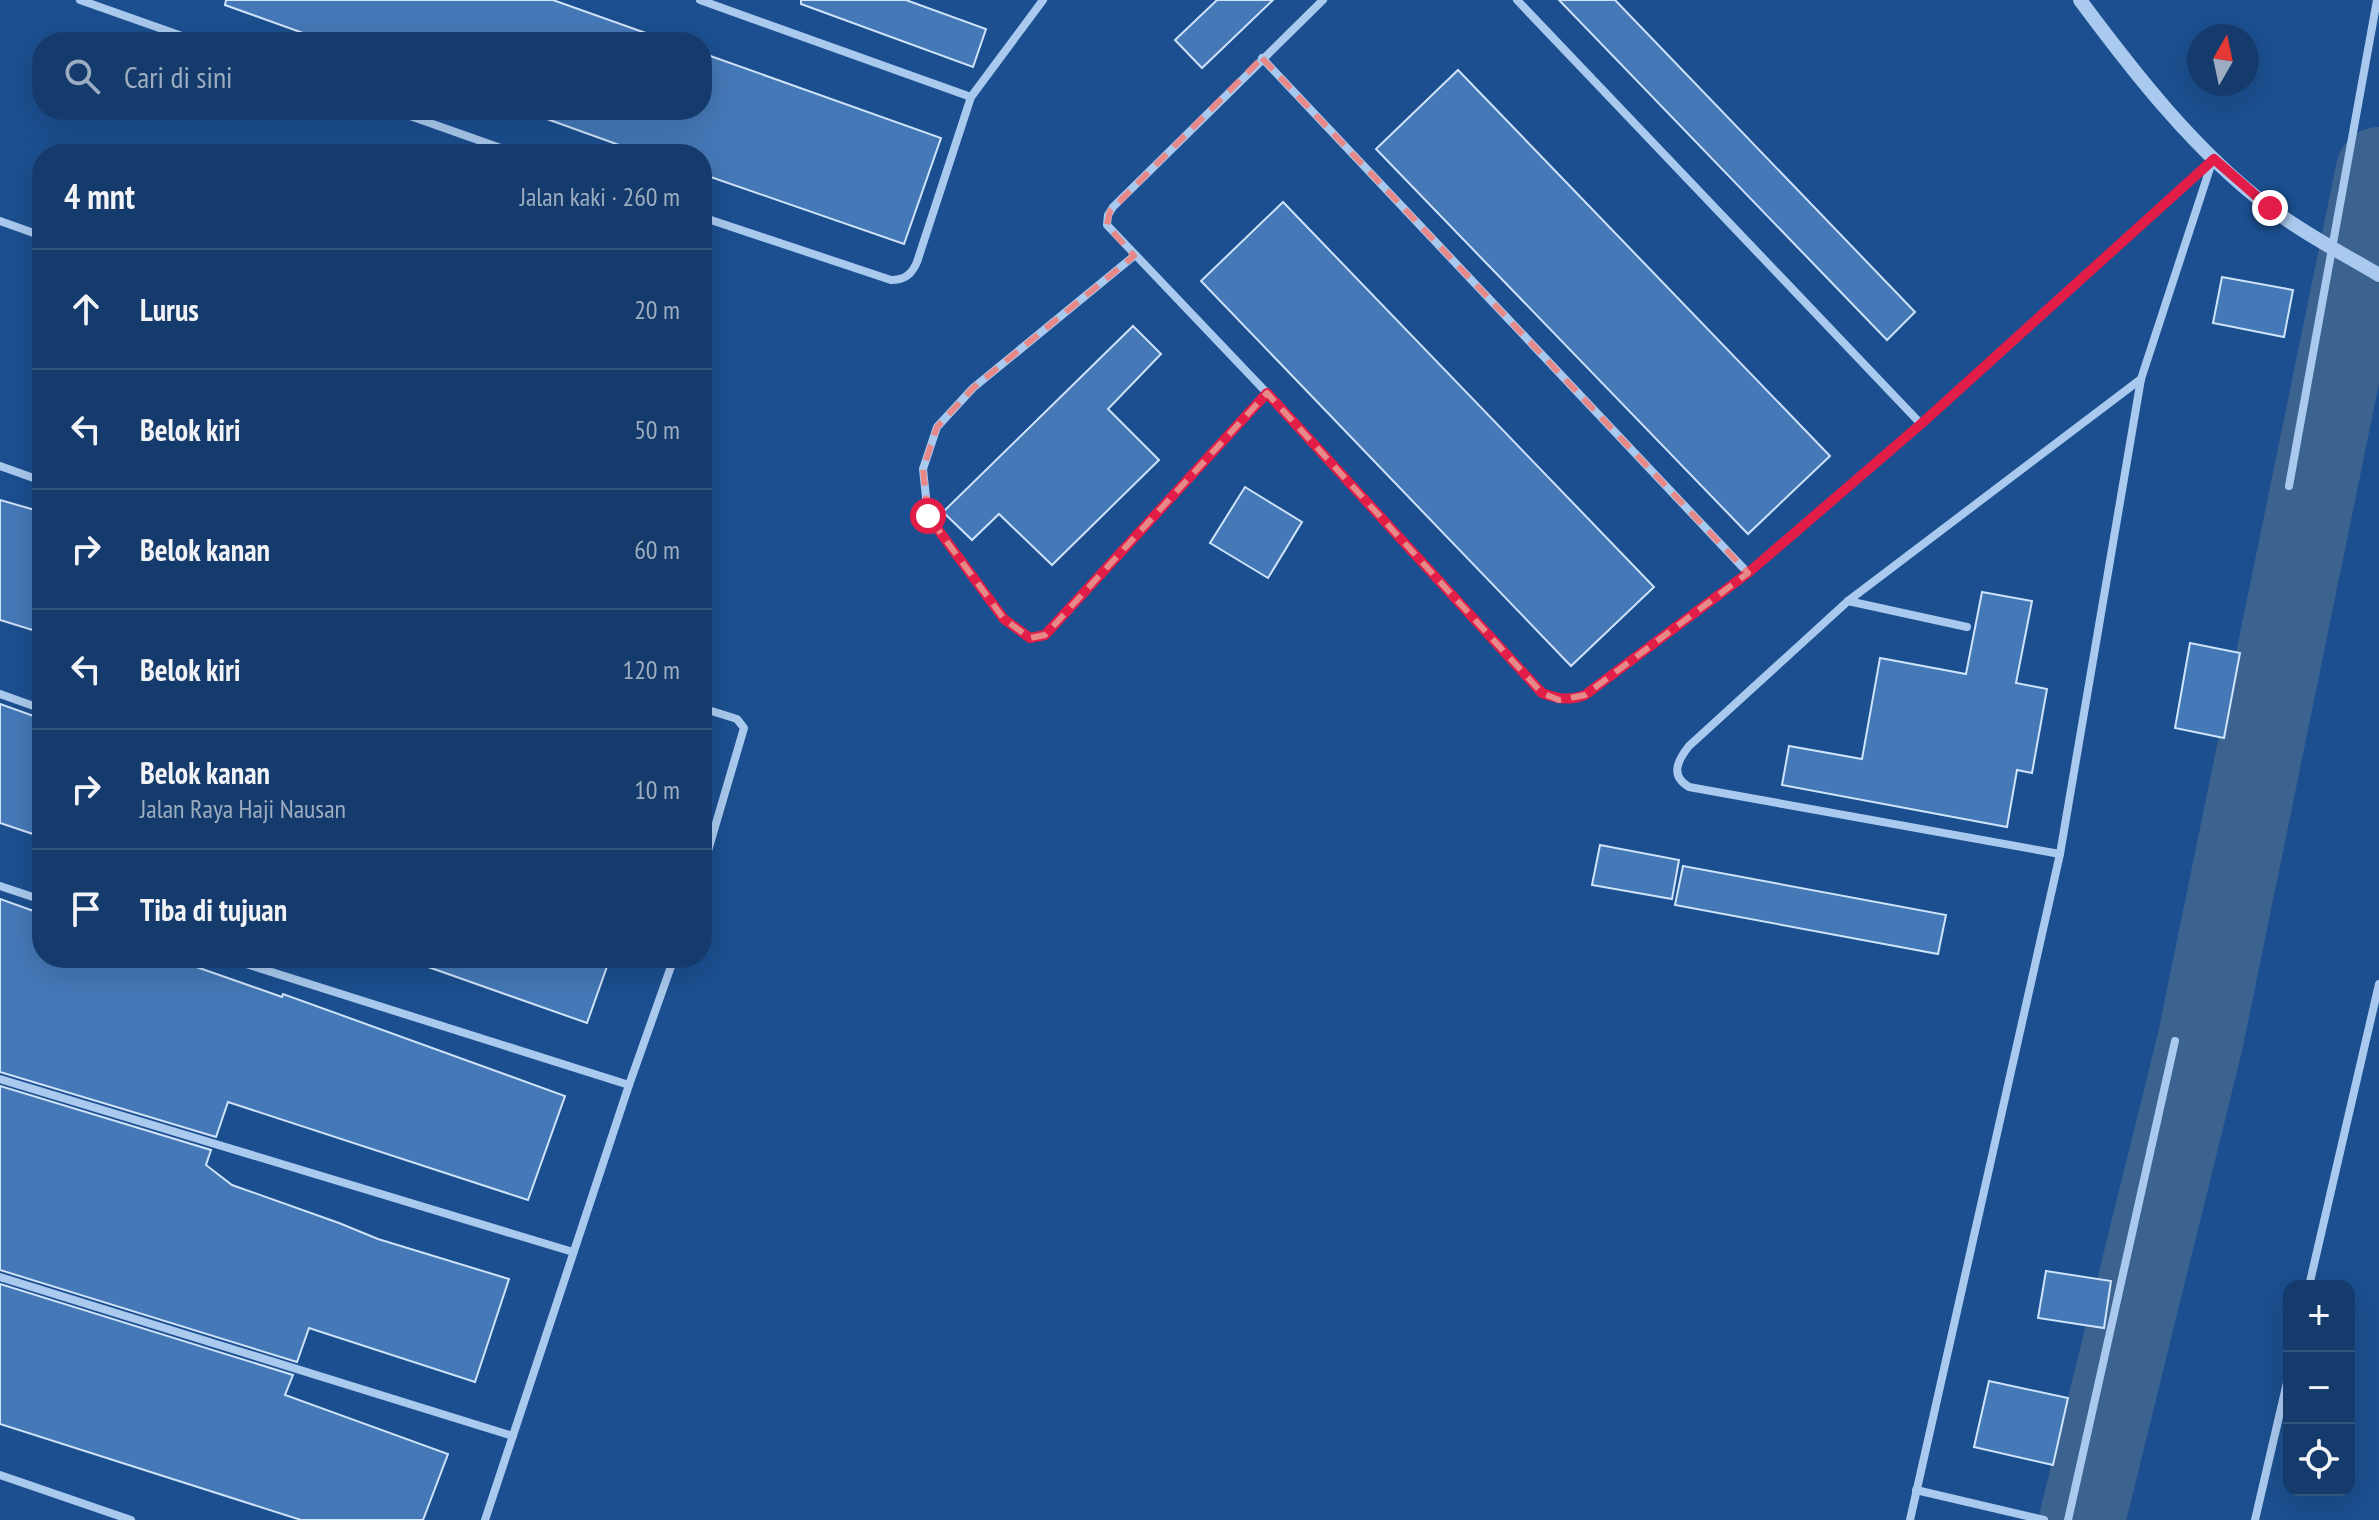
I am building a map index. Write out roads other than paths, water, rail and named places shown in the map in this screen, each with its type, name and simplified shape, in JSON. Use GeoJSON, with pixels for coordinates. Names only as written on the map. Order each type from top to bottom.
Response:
{"type":"FeatureCollection","features":[{"type":"Feature","properties":{"kind":"street"},"geometry":{"type":"LineString","coordinates":[[80,0],[171,32]]}},
{"type":"Feature","properties":{"kind":"street"},"geometry":{"type":"LineString","coordinates":[[700,0],[971,97]]}},
{"type":"Feature","properties":{"kind":"street"},"geometry":{"type":"LineString","coordinates":[[712,220],[891,280],[906,277],[917,262],[971,97],[1043,0]]}},
{"type":"Feature","properties":{"kind":"street"},"geometry":{"type":"LineString","coordinates":[[1323,0],[1110,211],[1107,225],[1267,393],[1542,693],[1559,700],[1585,695],[1748,573],[1921,424],[2214,159]]}},
{"type":"Feature","properties":{"kind":"street"},"geometry":{"type":"LineString","coordinates":[[1517,0],[1921,424]]}},
{"type":"Feature","properties":{"kind":"street"},"geometry":{"type":"LineString","coordinates":[[2080,0],[2184,130],[2214,159],[2270,208],[2379,275]]}},
{"type":"Feature","properties":{"kind":"street"},"geometry":{"type":"LineString","coordinates":[[2289,486],[2377,0]]}},
{"type":"Feature","properties":{"kind":"street"},"geometry":{"type":"LineString","coordinates":[[1262,58],[1748,573]]}},
{"type":"Feature","properties":{"kind":"street"},"geometry":{"type":"LineString","coordinates":[[421,120],[490,144]]}},
{"type":"Feature","properties":{"kind":"street"},"geometry":{"type":"LineString","coordinates":[[1910,1520],[2060,854],[2141,379],[2214,159]]}},
{"type":"Feature","properties":{"kind":"street"},"geometry":{"type":"LineString","coordinates":[[0,221],[32,232]]}},
{"type":"Feature","properties":{"kind":"street"},"geometry":{"type":"LineString","coordinates":[[1134,256],[973,388],[937,427],[923,469],[928,516],[1004,619],[1030,638],[1045,635],[1267,393]]}},
{"type":"Feature","properties":{"kind":"street"},"geometry":{"type":"LineString","coordinates":[[2060,854],[1689,787],[1677,775],[1677,764],[1689,746],[1848,601],[2141,379]]}},
{"type":"Feature","properties":{"kind":"street"},"geometry":{"type":"LineString","coordinates":[[0,466],[32,477]]}},
{"type":"Feature","properties":{"kind":"street"},"geometry":{"type":"LineString","coordinates":[[1848,601],[1967,627]]}},
{"type":"Feature","properties":{"kind":"street"},"geometry":{"type":"LineString","coordinates":[[0,694],[32,705]]}},
{"type":"Feature","properties":{"kind":"street"},"geometry":{"type":"LineString","coordinates":[[712,711],[737,719],[744,728],[712,837]]}},
{"type":"Feature","properties":{"kind":"street"},"geometry":{"type":"LineString","coordinates":[[0,886],[32,897]]}},
{"type":"Feature","properties":{"kind":"street"},"geometry":{"type":"LineString","coordinates":[[259,968],[629,1085]]}},
{"type":"Feature","properties":{"kind":"street"},"geometry":{"type":"LineString","coordinates":[[485,1520],[670,968]]}},
{"type":"Feature","properties":{"kind":"street"},"geometry":{"type":"LineString","coordinates":[[2310,1280],[2379,984]]}},
{"type":"Feature","properties":{"kind":"street"},"geometry":{"type":"LineString","coordinates":[[2068,1520],[2175,1041]]}},
{"type":"Feature","properties":{"kind":"street"},"geometry":{"type":"LineString","coordinates":[[0,1079],[573,1252]]}},
{"type":"Feature","properties":{"kind":"street"},"geometry":{"type":"LineString","coordinates":[[0,1277],[513,1436]]}},
{"type":"Feature","properties":{"kind":"street"},"geometry":{"type":"LineString","coordinates":[[2255,1520],[2283,1400]]}},
{"type":"Feature","properties":{"kind":"street"},"geometry":{"type":"LineString","coordinates":[[0,1475],[131,1520]]}},
{"type":"Feature","properties":{"kind":"street"},"geometry":{"type":"LineString","coordinates":[[1916,1490],[2044,1520]]}},
{"type":"Feature","properties":{"kind":"waterway"},"geometry":{"type":"LineString","coordinates":[[2082,1520],[2200,1042],[2379,170]]}}]}
